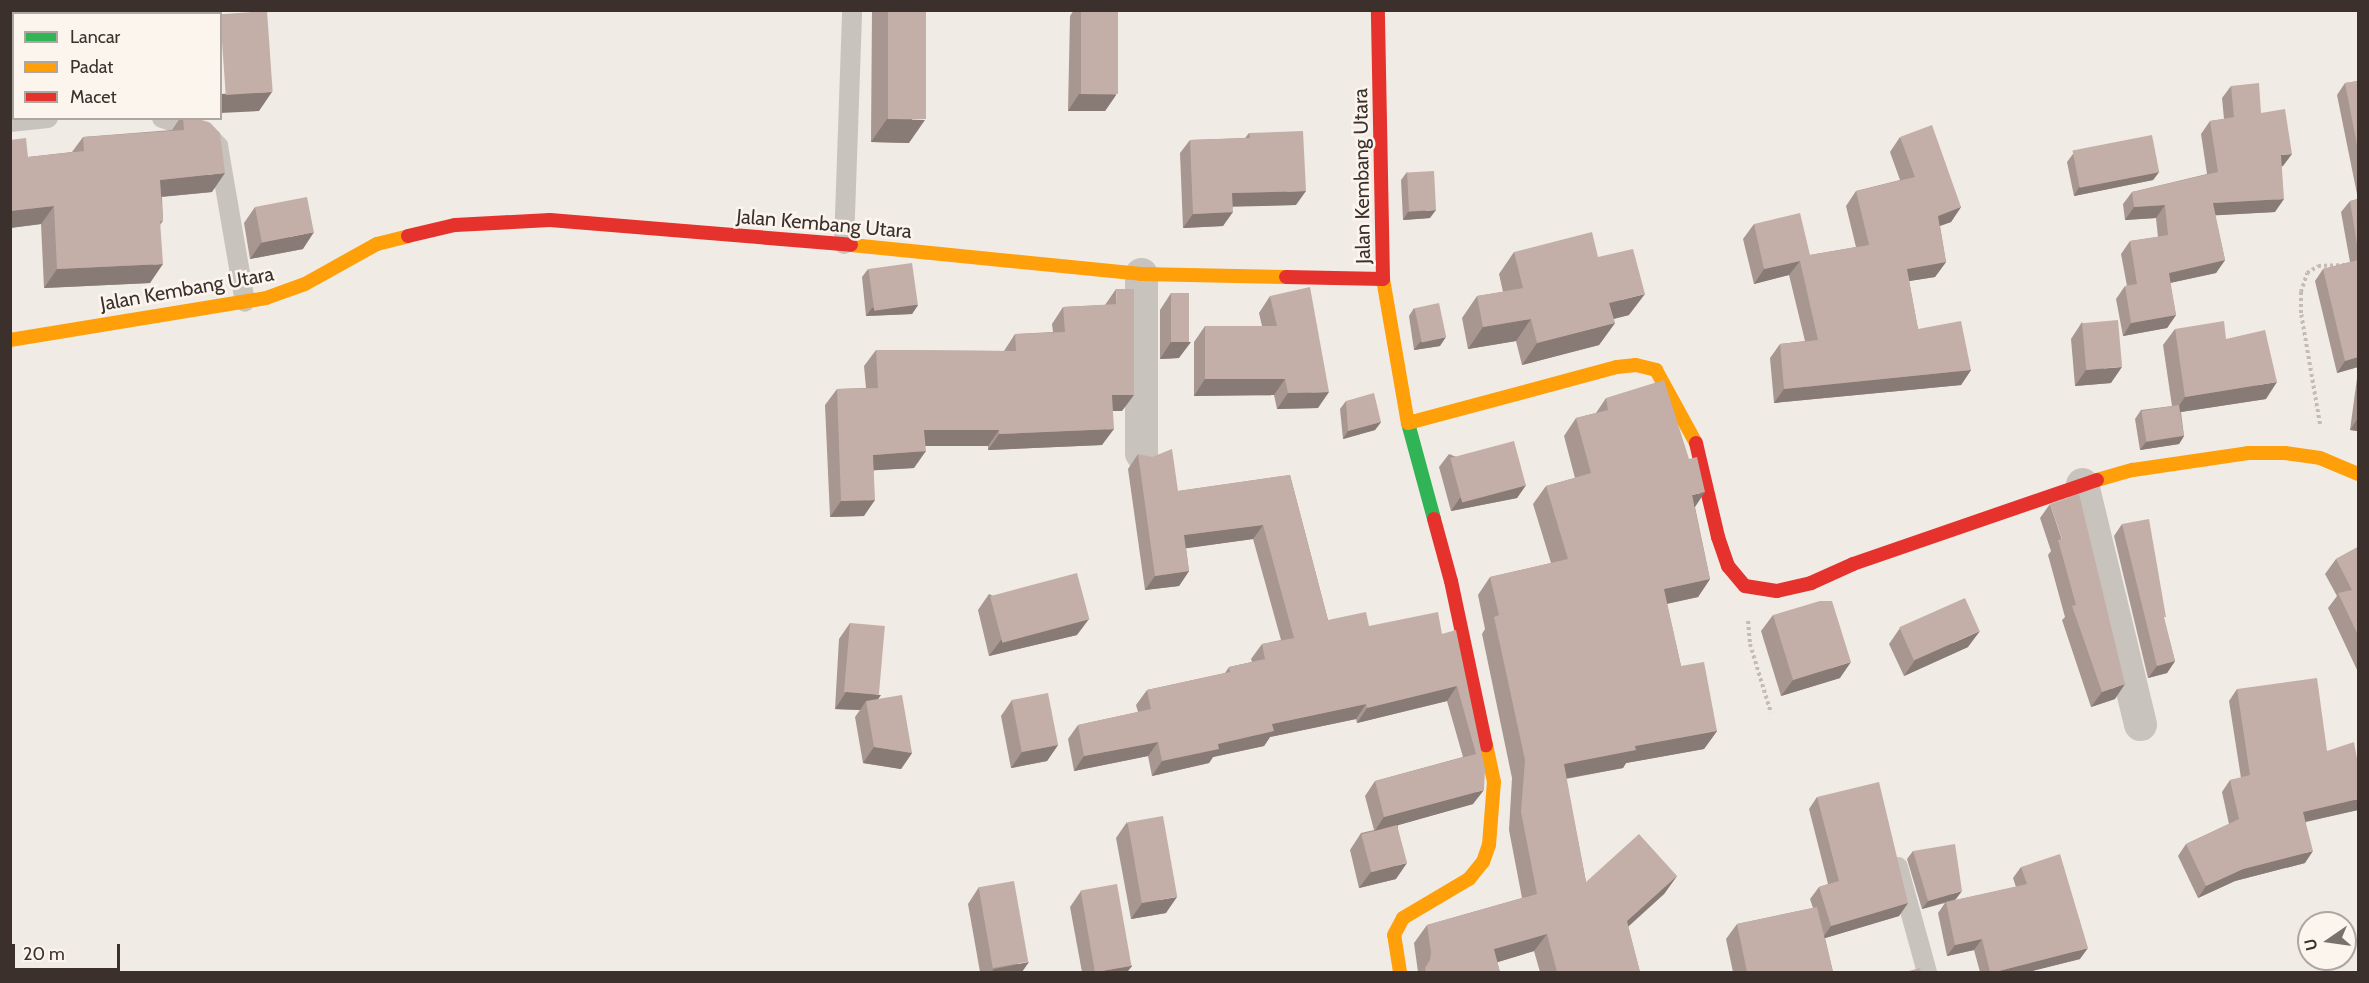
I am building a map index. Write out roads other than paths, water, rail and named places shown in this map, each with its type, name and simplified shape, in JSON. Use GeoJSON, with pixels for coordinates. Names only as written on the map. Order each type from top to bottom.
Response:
{"type":"FeatureCollection","features":[{"type":"Feature","properties":{"kind":"street","name":"Jalan Kembang Utara"},"geometry":{"type":"LineString","coordinates":[[10,340],[266,298],[305,284],[377,244],[456,225],[550,220],[844,244],[1142,274],[1383,279],[1378,10]]}},
{"type":"Feature","properties":{"kind":"street"},"geometry":{"type":"LineString","coordinates":[[1142,274],[1142,453]]}},
{"type":"Feature","properties":{"kind":"street"},"geometry":{"type":"LineString","coordinates":[[1383,279],[1408,423],[1451,581],[1494,782],[1489,845],[1483,862],[1461,885],[1403,918],[1394,935],[1400,972]]}},
{"type":"Feature","properties":{"kind":"street"},"geometry":{"type":"LineString","coordinates":[[1408,423],[1617,367],[1636,365],[1656,370],[1669,390],[1698,448],[1728,566],[1745,586],[1777,591],[1811,583],[1853,564],[2082,484],[2133,470],[2248,453],[2285,453],[2320,458],[2358,474]]}},
{"type":"Feature","properties":{"kind":"street"},"geometry":{"type":"LineString","coordinates":[[2082,484],[2140,724]]}},
{"type":"Feature","properties":{"kind":"lane"},"geometry":{"type":"LineString","coordinates":[[844,244],[852,10]]}},
{"type":"Feature","properties":{"kind":"lane"},"geometry":{"type":"LineString","coordinates":[[10,122],[29,120]]}},
{"type":"Feature","properties":{"kind":"lane"},"geometry":{"type":"LineString","coordinates":[[169,120],[204,130],[218,146],[245,302]]}},
{"type":"Feature","properties":{"kind":"lane"},"geometry":{"type":"LineString","coordinates":[[1898,867],[1927,972]]}}]}
